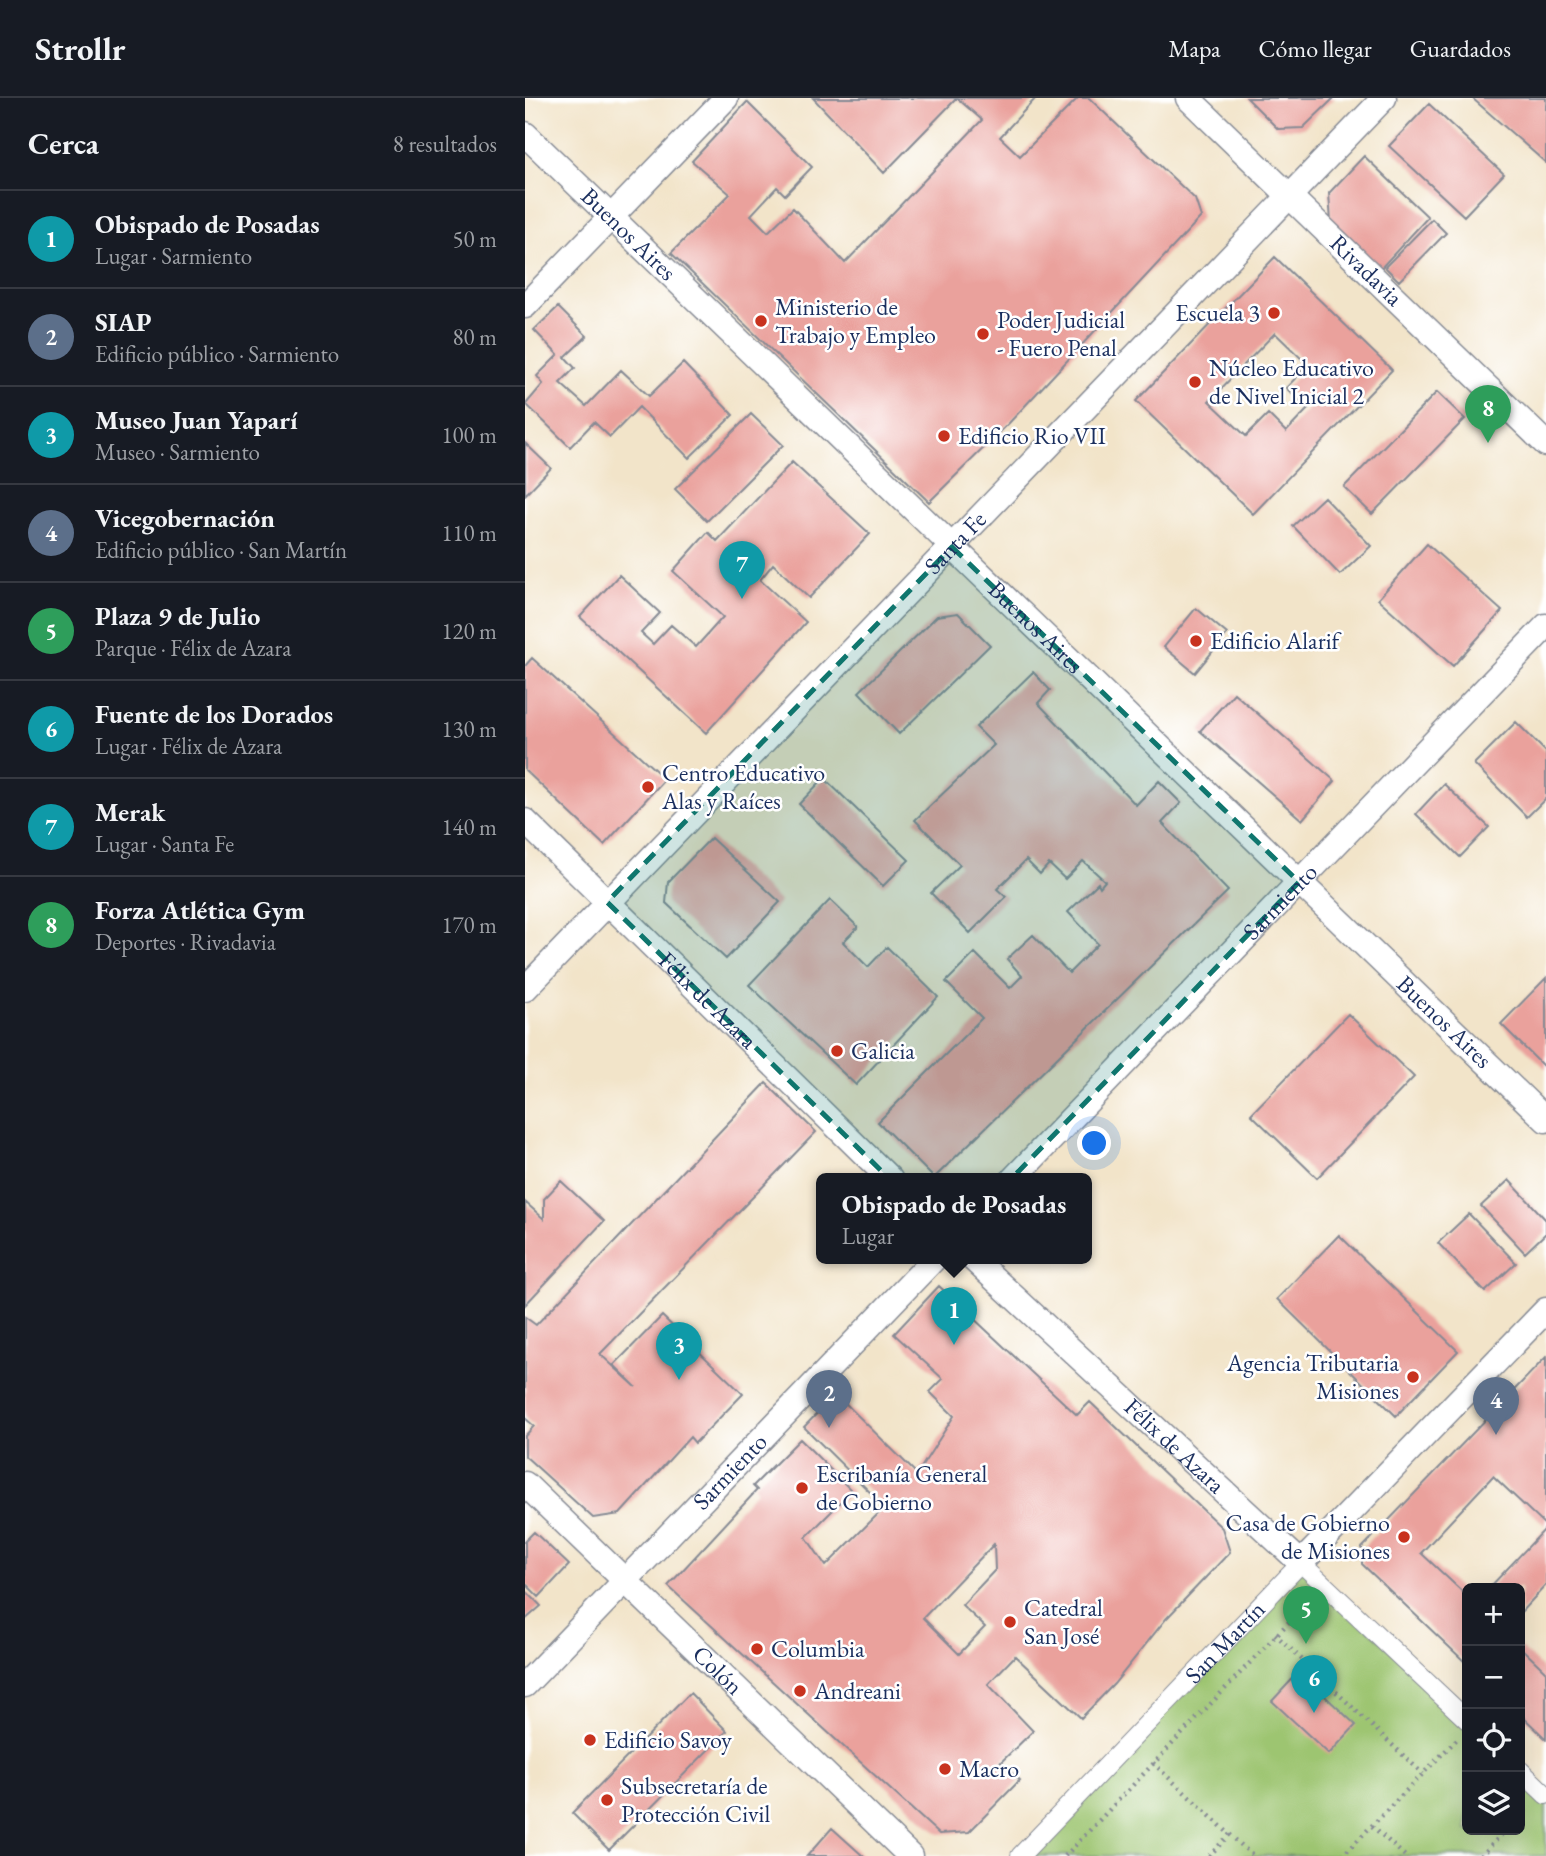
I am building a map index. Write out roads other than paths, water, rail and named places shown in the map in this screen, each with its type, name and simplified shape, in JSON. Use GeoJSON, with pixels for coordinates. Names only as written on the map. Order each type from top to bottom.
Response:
{"type":"FeatureCollection","features":[{"type":"Feature","properties":{"kind":"street"},"geometry":{"type":"LineString","coordinates":[[525,306],[726,98]]}},
{"type":"Feature","properties":{"kind":"street","name":"Rivadavia"},"geometry":{"type":"LineString","coordinates":[[1188,98],[1546,444]]}},
{"type":"Feature","properties":{"kind":"street","name":"Santa Fe"},"geometry":{"type":"LineString","coordinates":[[525,989],[1384,98]]}},
{"type":"Feature","properties":{"kind":"street","name":"Buenos Aires"},"geometry":{"type":"LineString","coordinates":[[525,134],[1546,1120]]}},
{"type":"Feature","properties":{"kind":"street","name":"Sarmiento"},"geometry":{"type":"LineString","coordinates":[[1019,1173],[1546,626]]}},
{"type":"Feature","properties":{"kind":"street","name":"Félix de Azara"},"geometry":{"type":"LineString","coordinates":[[525,821],[884,1173]]}},
{"type":"Feature","properties":{"kind":"street","name":"Sarmiento"},"geometry":{"type":"LineString","coordinates":[[525,1685],[929,1264]]}},
{"type":"Feature","properties":{"kind":"street","name":"Félix de Azara"},"geometry":{"type":"LineString","coordinates":[[978,1264],[1462,1715]]}},
{"type":"Feature","properties":{"kind":"street","name":"San Martín"},"geometry":{"type":"LineString","coordinates":[[1020,1856],[1252,1612],[1546,1310]]}},
{"type":"Feature","properties":{"kind":"street","name":"Colón"},"geometry":{"type":"LineString","coordinates":[[525,1484],[910,1856]]}},
{"type":"Feature","properties":{"kind":"street"},"geometry":{"type":"LineString","coordinates":[[1522,1772],[1546,1795]]}},
{"type":"Feature","properties":{"kind":"place","name":"Escuela 3"},"geometry":{"type":"Point","coordinates":[1274,313]}},
{"type":"Feature","properties":{"kind":"place","name":"Ministerio de Trabajo y Empleo"},"geometry":{"type":"Point","coordinates":[761,321]}},
{"type":"Feature","properties":{"kind":"place","name":"Poder Judicial - Fuero Penal"},"geometry":{"type":"Point","coordinates":[983,334]}},
{"type":"Feature","properties":{"kind":"place","name":"Núcleo Educativo de Nivel Inicial 2"},"geometry":{"type":"Point","coordinates":[1195,382]}},
{"type":"Feature","properties":{"kind":"place","name":"Edificio Rio VII"},"geometry":{"type":"Point","coordinates":[944,436]}},
{"type":"Feature","properties":{"kind":"place","name":"Forza Atlética Gym"},"geometry":{"type":"Point","coordinates":[1488,443]}},
{"type":"Feature","properties":{"kind":"place","name":"Merak"},"geometry":{"type":"Point","coordinates":[742,599]}},
{"type":"Feature","properties":{"kind":"place","name":"Edificio Alarif"},"geometry":{"type":"Point","coordinates":[1196,641]}},
{"type":"Feature","properties":{"kind":"place","name":"Centro Educativo Alas y Raíces"},"geometry":{"type":"Point","coordinates":[648,787]}},
{"type":"Feature","properties":{"kind":"place","name":"Galicia"},"geometry":{"type":"Point","coordinates":[837,1051]}},
{"type":"Feature","properties":{"kind":"place","name":"Obispado de Posadas"},"geometry":{"type":"Point","coordinates":[954,1345]}},
{"type":"Feature","properties":{"kind":"place","name":"Agencia Tributaria Misiones"},"geometry":{"type":"Point","coordinates":[1413,1377]}},
{"type":"Feature","properties":{"kind":"place","name":"Museo Juan Yaparí"},"geometry":{"type":"Point","coordinates":[679,1380]}},
{"type":"Feature","properties":{"kind":"place","name":"SIAP"},"geometry":{"type":"Point","coordinates":[829,1428]}},
{"type":"Feature","properties":{"kind":"place","name":"Vicegobernación"},"geometry":{"type":"Point","coordinates":[1496,1435]}},
{"type":"Feature","properties":{"kind":"place","name":"Escribanía General de Gobierno"},"geometry":{"type":"Point","coordinates":[802,1488]}},
{"type":"Feature","properties":{"kind":"place","name":"Casa de Gobierno de Misiones"},"geometry":{"type":"Point","coordinates":[1404,1537]}},
{"type":"Feature","properties":{"kind":"place","name":"Catedral San José"},"geometry":{"type":"Point","coordinates":[1010,1622]}},
{"type":"Feature","properties":{"kind":"place","name":"Plaza 9 de Julio"},"geometry":{"type":"Point","coordinates":[1306,1644]}},
{"type":"Feature","properties":{"kind":"place","name":"Columbia"},"geometry":{"type":"Point","coordinates":[757,1649]}},
{"type":"Feature","properties":{"kind":"place","name":"Andreani"},"geometry":{"type":"Point","coordinates":[800,1691]}},
{"type":"Feature","properties":{"kind":"place","name":"Fuente de los Dorados"},"geometry":{"type":"Point","coordinates":[1314,1713]}},
{"type":"Feature","properties":{"kind":"place","name":"Edificio Savoy"},"geometry":{"type":"Point","coordinates":[590,1740]}},
{"type":"Feature","properties":{"kind":"place","name":"Macro"},"geometry":{"type":"Point","coordinates":[945,1769]}},
{"type":"Feature","properties":{"kind":"place","name":"Subsecretaría de Protección Civil"},"geometry":{"type":"Point","coordinates":[607,1800]}}]}
